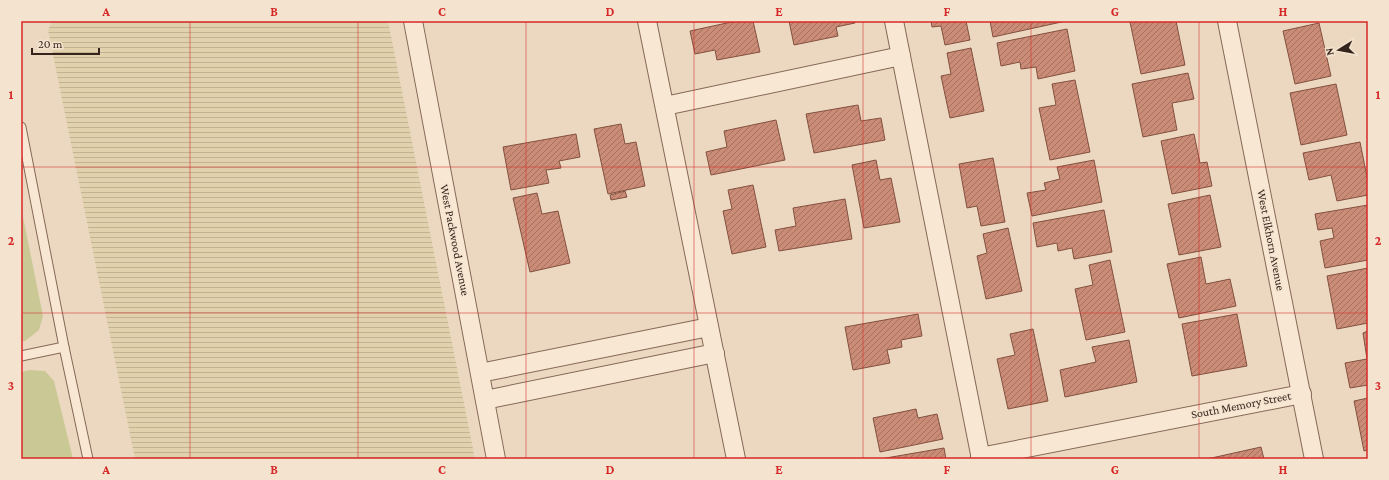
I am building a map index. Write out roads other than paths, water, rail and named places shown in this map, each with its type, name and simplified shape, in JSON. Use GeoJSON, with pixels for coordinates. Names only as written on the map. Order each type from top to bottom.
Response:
{"type":"FeatureCollection","features":[{"type":"Feature","properties":{"kind":"street","name":"West Packwood Avenue"},"geometry":{"type":"LineString","coordinates":[[413,21],[496,459]]}},
{"type":"Feature","properties":{"kind":"street"},"geometry":{"type":"LineString","coordinates":[[647,21],[736,459]]}},
{"type":"Feature","properties":{"kind":"street"},"geometry":{"type":"LineString","coordinates":[[894,21],[980,458]]}},
{"type":"Feature","properties":{"kind":"street","name":"West Elkhorn Avenue"},"geometry":{"type":"LineString","coordinates":[[1227,21],[1314,459]]}},
{"type":"Feature","properties":{"kind":"street"},"geometry":{"type":"LineString","coordinates":[[665,106],[901,56]]}},
{"type":"Feature","properties":{"kind":"street"},"geometry":{"type":"LineString","coordinates":[[480,373],[709,327]]}},
{"type":"Feature","properties":{"kind":"street"},"geometry":{"type":"LineString","coordinates":[[484,400],[715,353]]}},
{"type":"Feature","properties":{"kind":"street","name":"South Memory Street"},"geometry":{"type":"LineString","coordinates":[[980,458],[1302,394]]}},
{"type":"Feature","properties":{"kind":"lane"},"geometry":{"type":"LineString","coordinates":[[21,127],[64,347],[88,459]]}},
{"type":"Feature","properties":{"kind":"lane"},"geometry":{"type":"LineString","coordinates":[[21,356],[64,347]]}}]}
